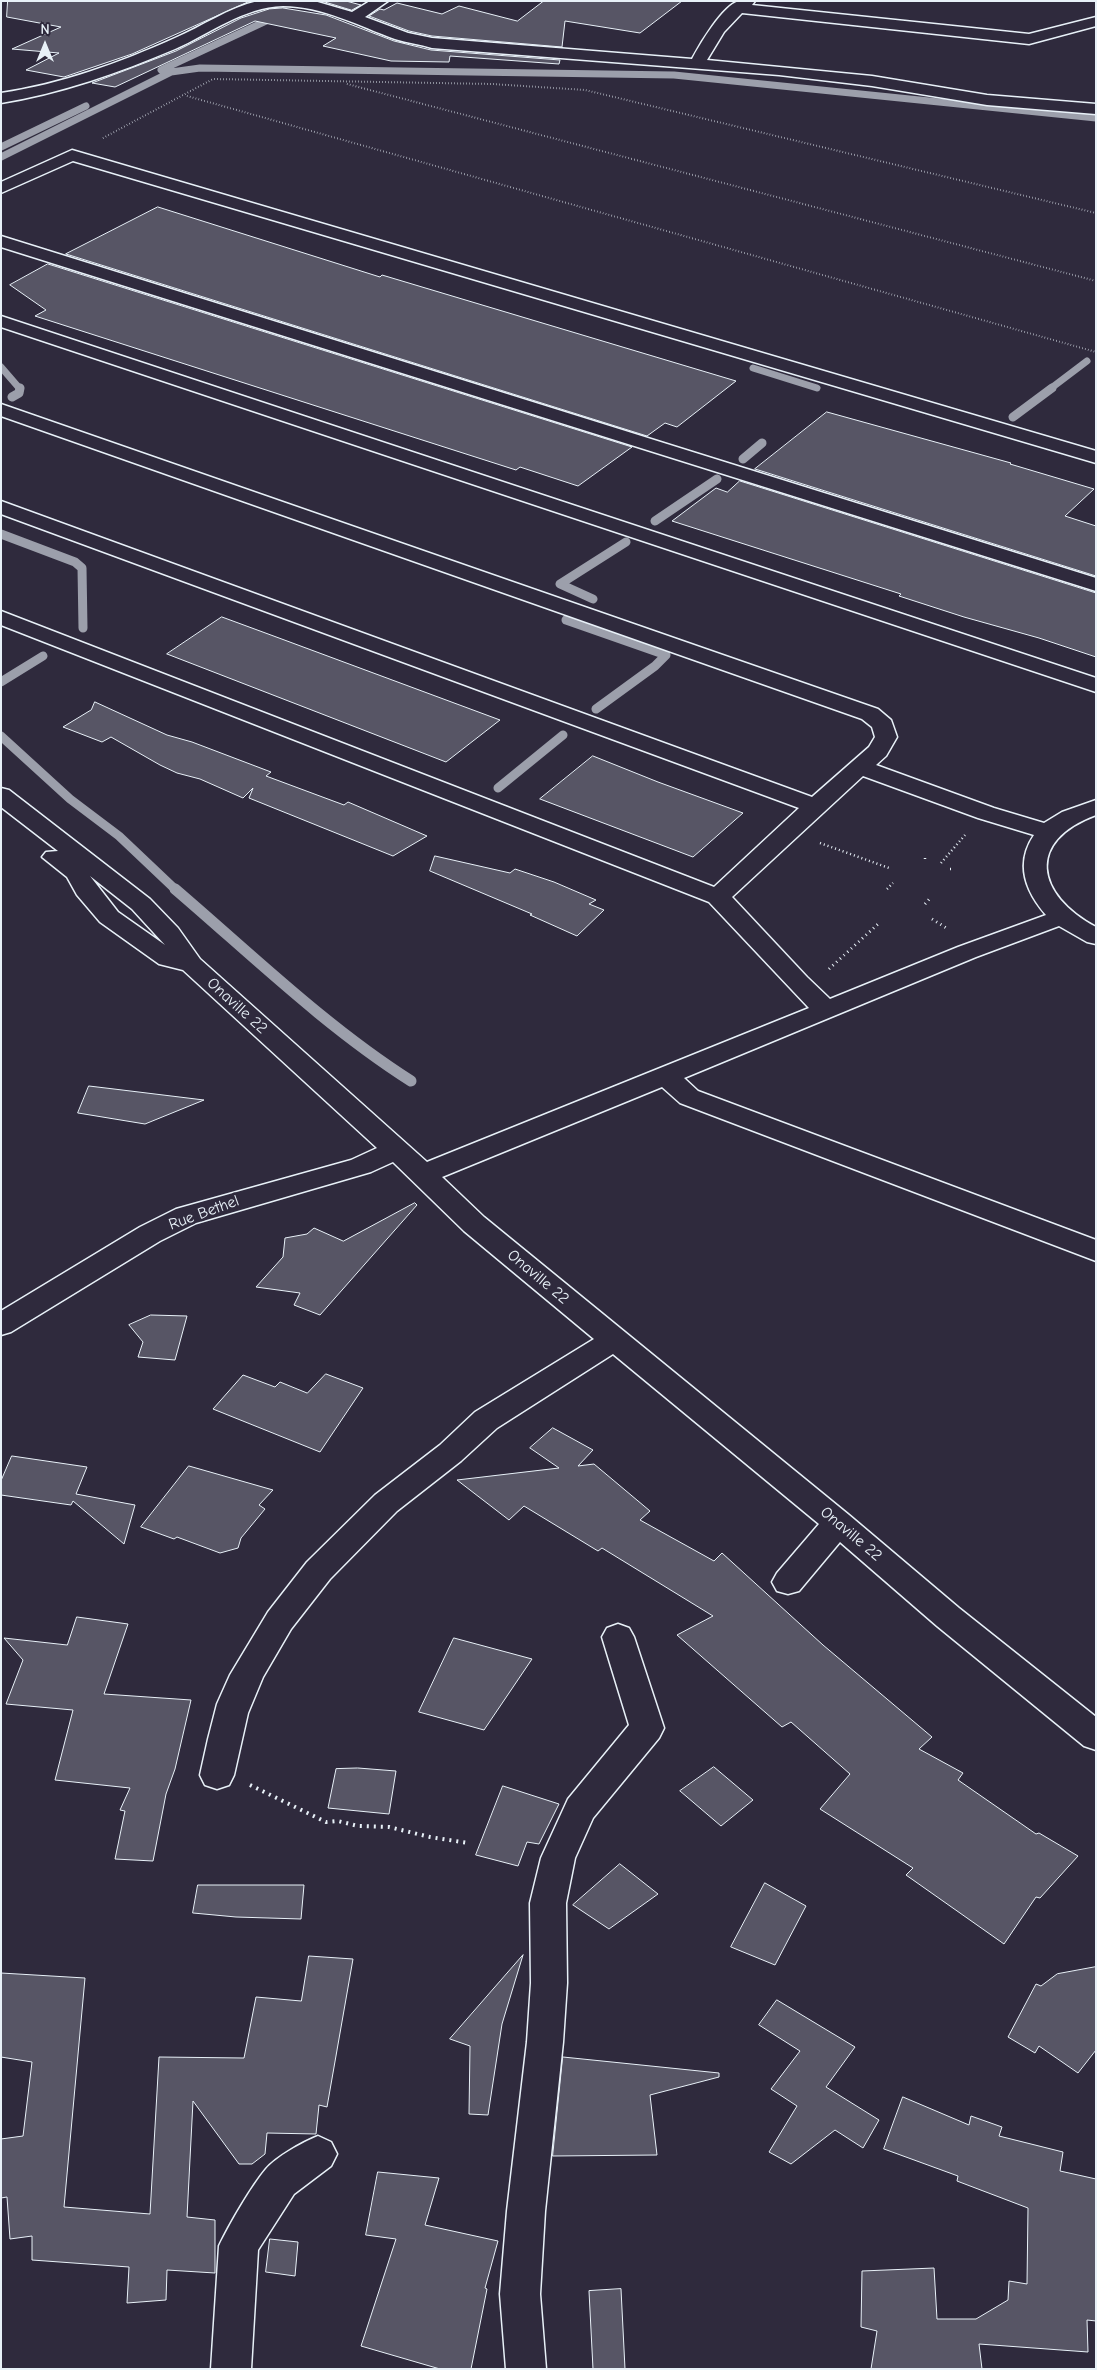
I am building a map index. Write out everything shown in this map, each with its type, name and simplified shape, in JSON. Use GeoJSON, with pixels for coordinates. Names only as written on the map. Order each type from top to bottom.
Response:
{"type":"FeatureCollection","features":[{"type":"Feature","properties":{"kind":"street"},"geometry":{"type":"LineString","coordinates":[[353,18],[381,1]]}},
{"type":"Feature","properties":{"kind":"street"},"geometry":{"type":"LineString","coordinates":[[2,98],[26,96],[119,68],[185,39],[238,12],[265,3],[283,2],[305,4],[353,18],[400,36],[432,43],[779,70],[872,81],[987,100],[1096,110]]}},
{"type":"Feature","properties":{"kind":"street"},"geometry":{"type":"LineString","coordinates":[[697,64],[716,32],[743,5],[1028,39],[1096,21]]}},
{"type":"Feature","properties":{"kind":"street"},"geometry":{"type":"LineString","coordinates":[[1,188],[72,154],[1096,457]]}},
{"type":"Feature","properties":{"kind":"street"},"geometry":{"type":"LineString","coordinates":[[1,241],[1096,585]]}},
{"type":"Feature","properties":{"kind":"street"},"geometry":{"type":"LineString","coordinates":[[1,321],[1096,685]]}},
{"type":"Feature","properties":{"kind":"street"},"geometry":{"type":"LineString","coordinates":[[1,410],[870,714],[884,725],[886,737],[878,752],[835,791],[815,806],[718,897]]}},
{"type":"Feature","properties":{"kind":"street"},"geometry":{"type":"LineString","coordinates":[[1,507],[815,806]]}},
{"type":"Feature","properties":{"kind":"street"},"geometry":{"type":"LineString","coordinates":[[1,617],[718,897],[798,983],[827,1010]]}},
{"type":"Feature","properties":{"kind":"street"},"geometry":{"type":"LineString","coordinates":[[860,767],[986,813],[1048,832]]}},
{"type":"Feature","properties":{"kind":"street","name":"Onaville 22"},"geometry":{"type":"LineString","coordinates":[[1,795],[141,904],[169,933],[191,964],[423,1174],[474,1224],[838,1523],[948,1617],[1096,1736]]}},
{"type":"Feature","properties":{"kind":"street"},"geometry":{"type":"LineString","coordinates":[[1096,808],[1070,817],[1048,832],[1034,859],[1038,888],[1062,917],[1096,937]]}},
{"type":"Feature","properties":{"kind":"street"},"geometry":{"type":"LineString","coordinates":[[423,1174],[967,952],[1062,917]]}},
{"type":"Feature","properties":{"kind":"street"},"geometry":{"type":"LineString","coordinates":[[666,1076],[689,1097],[1096,1251]]}},
{"type":"Feature","properties":{"kind":"street","name":"Rue Bethel"},"geometry":{"type":"LineString","coordinates":[[1,1325],[150,1234],[186,1216],[361,1166],[396,1150]]}},
{"type":"Feature","properties":{"kind":"street"},"geometry":{"type":"LineString","coordinates":[[217,1774],[234,1706],[255,1656],[297,1596],[334,1552],[387,1503],[472,1435],[486,1420],[614,1340]]}},
{"type":"Feature","properties":{"kind":"street"},"geometry":{"type":"LineString","coordinates":[[788,1582],[838,1523]]}},
{"type":"Feature","properties":{"kind":"street"},"geometry":{"type":"LineString","coordinates":[[526,2369],[520,2294],[526,2211],[538,2118],[545,2042],[549,1983],[548,1903],[558,1858],[580,1809],[647,1728],[618,1637]]}},
{"type":"Feature","properties":{"kind":"street"},"geometry":{"type":"LineString","coordinates":[[231,2369],[239,2246],[280,2181],[318,2154]]}},
{"type":"Feature","properties":{"kind":"path"},"geometry":{"type":"LineString","coordinates":[[72,154],[213,79],[492,84],[585,90],[1096,214]]}},
{"type":"Feature","properties":{"kind":"path"},"geometry":{"type":"LineString","coordinates":[[341,82],[1096,281]]}},
{"type":"Feature","properties":{"kind":"path"},"geometry":{"type":"LineString","coordinates":[[186,95],[1096,352]]}},
{"type":"Feature","properties":{"kind":"path"},"geometry":{"type":"LineString","coordinates":[[789,831],[889,868]]}},
{"type":"Feature","properties":{"kind":"path"},"geometry":{"type":"LineString","coordinates":[[941,863],[965,835]]}},
{"type":"Feature","properties":{"kind":"path"},"geometry":{"type":"LineString","coordinates":[[887,889],[893,884]]}},
{"type":"Feature","properties":{"kind":"path"},"geometry":{"type":"LineString","coordinates":[[925,904],[931,897]]}},
{"type":"Feature","properties":{"kind":"path"},"geometry":{"type":"LineString","coordinates":[[828,970],[878,924]]}},
{"type":"Feature","properties":{"kind":"path"},"geometry":{"type":"LineString","coordinates":[[217,1774],[256,1787],[326,1822],[338,1821],[358,1826],[389,1827],[430,1837],[468,1843]]}},
{"type":"Feature","properties":{"kind":"building"},"geometry":{"type":"Polygon","coordinates":[[[8,1],[250,1],[132,54],[64,77],[26,70],[59,53],[12,49],[61,27],[7,17],[8,1]]]}},
{"type":"Feature","properties":{"kind":"building"},"geometry":{"type":"Polygon","coordinates":[[[322,1],[346,1],[361,5],[352,10],[322,1]]]}},
{"type":"Feature","properties":{"kind":"building"},"geometry":{"type":"Polygon","coordinates":[[[544,1],[682,1],[640,33],[565,21],[562,47],[432,36],[409,31],[369,16],[380,9],[384,10],[397,3],[442,14],[459,6],[517,21],[544,1]]]}},
{"type":"Feature","properties":{"kind":"building"},"geometry":{"type":"Polygon","coordinates":[[[283,8],[326,15],[394,41],[431,50],[560,60],[559,64],[450,56],[449,62],[391,61],[323,46],[336,38],[255,21],[115,87],[92,83],[176,51],[241,18],[269,9],[283,8]]]}},
{"type":"Feature","properties":{"kind":"building"},"geometry":{"type":"Polygon","coordinates":[[[158,207],[380,277],[382,275],[736,381],[677,427],[665,423],[647,436],[66,254],[158,207]]]}},
{"type":"Feature","properties":{"kind":"building"},"geometry":{"type":"Polygon","coordinates":[[[48,264],[632,447],[578,486],[520,467],[516,470],[35,316],[46,310],[10,285],[48,264]]]}},
{"type":"Feature","properties":{"kind":"building"},"geometry":{"type":"Polygon","coordinates":[[[827,412],[1011,463],[1094,489],[1065,516],[1096,526],[1096,576],[755,469],[827,412]]]}},
{"type":"Feature","properties":{"kind":"building"},"geometry":{"type":"Polygon","coordinates":[[[740,481],[1096,593],[1096,657],[1039,638],[964,617],[899,596],[901,594],[672,521],[716,488],[727,492],[740,481]]]}},
{"type":"Feature","properties":{"kind":"building"},"geometry":{"type":"Polygon","coordinates":[[[222,617],[500,720],[446,762],[167,654],[222,617]]]}},
{"type":"Feature","properties":{"kind":"building"},"geometry":{"type":"Polygon","coordinates":[[[95,702],[167,735],[192,742],[271,772],[266,776],[344,805],[348,802],[427,836],[393,856],[249,798],[253,788],[243,798],[200,779],[177,773],[111,737],[102,742],[63,727],[91,710],[95,702]]]}},
{"type":"Feature","properties":{"kind":"building"},"geometry":{"type":"Polygon","coordinates":[[[593,756],[743,813],[693,857],[540,799],[593,756]]]}},
{"type":"Feature","properties":{"kind":"building"},"geometry":{"type":"Polygon","coordinates":[[[435,856],[510,873],[515,869],[554,882],[596,900],[589,904],[604,910],[577,936],[530,915],[532,914],[430,871],[435,856]]]}},
{"type":"Feature","properties":{"kind":"building"},"geometry":{"type":"Polygon","coordinates":[[[89,1086],[204,1100],[145,1124],[78,1113],[89,1086]]]}},
{"type":"Feature","properties":{"kind":"building"},"geometry":{"type":"Polygon","coordinates":[[[415,1203],[417,1205],[320,1315],[294,1305],[300,1293],[256,1287],[283,1257],[285,1238],[307,1234],[314,1228],[343,1241],[415,1203]]]}},
{"type":"Feature","properties":{"kind":"building"},"geometry":{"type":"Polygon","coordinates":[[[151,1315],[187,1316],[175,1360],[138,1357],[143,1342],[129,1325],[151,1315]]]}},
{"type":"Feature","properties":{"kind":"building"},"geometry":{"type":"Polygon","coordinates":[[[326,1374],[363,1388],[320,1452],[213,1409],[243,1375],[275,1387],[280,1382],[307,1393],[326,1374]]]}},
{"type":"Feature","properties":{"kind":"building"},"geometry":{"type":"Polygon","coordinates":[[[553,1428],[593,1450],[578,1466],[594,1464],[650,1511],[640,1520],[714,1561],[722,1553],[823,1645],[932,1737],[919,1749],[963,1773],[958,1780],[1036,1834],[1039,1833],[1078,1856],[1040,1898],[1036,1897],[1004,1944],[906,1875],[913,1868],[820,1809],[850,1774],[791,1722],[782,1727],[677,1635],[713,1616],[602,1548],[598,1551],[524,1506],[509,1520],[457,1480],[559,1468],[530,1448],[553,1428]]]}},
{"type":"Feature","properties":{"kind":"building"},"geometry":{"type":"Polygon","coordinates":[[[12,1456],[87,1467],[76,1494],[135,1505],[124,1544],[73,1501],[71,1505],[1,1495],[1,1481],[12,1456]]]}},
{"type":"Feature","properties":{"kind":"building"},"geometry":{"type":"Polygon","coordinates":[[[189,1466],[273,1490],[259,1505],[265,1509],[241,1538],[238,1548],[220,1553],[177,1537],[174,1539],[141,1527],[189,1466]]]}},
{"type":"Feature","properties":{"kind":"building"},"geometry":{"type":"Polygon","coordinates":[[[77,1617],[128,1624],[104,1694],[191,1700],[175,1769],[166,1794],[153,1861],[115,1859],[125,1811],[120,1810],[130,1788],[55,1780],[73,1710],[6,1704],[23,1660],[4,1638],[67,1645],[77,1617]]]}},
{"type":"Feature","properties":{"kind":"building"},"geometry":{"type":"Polygon","coordinates":[[[454,1638],[532,1659],[484,1730],[419,1712],[454,1638]]]}},
{"type":"Feature","properties":{"kind":"building"},"geometry":{"type":"Polygon","coordinates":[[[714,1767],[753,1800],[721,1826],[680,1791],[714,1767]]]}},
{"type":"Feature","properties":{"kind":"building"},"geometry":{"type":"Polygon","coordinates":[[[358,1768],[396,1771],[389,1814],[328,1808],[336,1769],[358,1768]]]}},
{"type":"Feature","properties":{"kind":"building"},"geometry":{"type":"Polygon","coordinates":[[[503,1786],[559,1804],[539,1844],[527,1842],[518,1866],[476,1855],[503,1786]]]}},
{"type":"Feature","properties":{"kind":"building"},"geometry":{"type":"Polygon","coordinates":[[[620,1864],[658,1894],[609,1929],[573,1905],[620,1864]]]}},
{"type":"Feature","properties":{"kind":"building"},"geometry":{"type":"Polygon","coordinates":[[[765,1883],[806,1906],[775,1965],[731,1947],[765,1883]]]}},
{"type":"Feature","properties":{"kind":"building"},"geometry":{"type":"Polygon","coordinates":[[[198,1885],[304,1885],[301,1919],[236,1917],[193,1913],[198,1885]]]}},
{"type":"Feature","properties":{"kind":"building"},"geometry":{"type":"Polygon","coordinates":[[[523,1955],[502,2024],[488,2115],[469,2114],[470,2046],[450,2039],[523,1955]]]}},
{"type":"Feature","properties":{"kind":"building"},"geometry":{"type":"Polygon","coordinates":[[[309,1956],[353,1959],[327,2107],[319,2105],[316,2134],[267,2133],[265,2154],[252,2164],[239,2164],[193,2101],[187,2217],[215,2220],[215,2273],[167,2270],[166,2300],[127,2303],[129,2267],[32,2260],[32,2236],[10,2239],[7,2197],[1,2198],[1,2139],[23,2136],[32,2062],[1,2057],[1,1973],[85,1978],[64,2207],[150,2214],[159,2057],[244,2058],[256,1997],[301,2001],[309,1956]]]}},
{"type":"Feature","properties":{"kind":"building"},"geometry":{"type":"Polygon","coordinates":[[[1096,1967],[1096,2050],[1078,2073],[1039,2046],[1035,2053],[1008,2037],[1036,1984],[1041,1986],[1057,1974],[1096,1967]]]}},
{"type":"Feature","properties":{"kind":"building"},"geometry":{"type":"Polygon","coordinates":[[[777,2000],[855,2047],[826,2087],[879,2120],[863,2148],[835,2130],[791,2164],[769,2152],[797,2106],[771,2089],[800,2051],[759,2025],[777,2000]]]}},
{"type":"Feature","properties":{"kind":"building"},"geometry":{"type":"Polygon","coordinates":[[[563,2057],[719,2073],[719,2077],[650,2095],[657,2155],[553,2156],[563,2057]]]}},
{"type":"Feature","properties":{"kind":"building"},"geometry":{"type":"Polygon","coordinates":[[[903,2097],[969,2125],[971,2116],[1002,2127],[999,2136],[1063,2152],[1060,2171],[1096,2179],[1096,2321],[1087,2320],[1088,2352],[979,2344],[982,2369],[871,2369],[877,2331],[861,2327],[862,2271],[934,2268],[937,2319],[976,2319],[1008,2300],[1009,2281],[1027,2284],[1028,2208],[957,2181],[958,2176],[884,2149],[903,2097]]]}},
{"type":"Feature","properties":{"kind":"building"},"geometry":{"type":"Polygon","coordinates":[[[378,2172],[439,2178],[425,2225],[498,2241],[485,2288],[487,2289],[471,2369],[440,2369],[361,2346],[396,2239],[366,2235],[378,2172]]]}},
{"type":"Feature","properties":{"kind":"building"},"geometry":{"type":"Polygon","coordinates":[[[270,2239],[298,2242],[295,2276],[266,2272],[270,2239]]]}},
{"type":"Feature","properties":{"kind":"building"},"geometry":{"type":"Polygon","coordinates":[[[621,2289],[625,2369],[593,2369],[589,2291],[621,2289]]]}},
{"type":"Feature","properties":{"kind":"waterway"},"geometry":{"type":"LineString","coordinates":[[161,70],[266,21]]}},
{"type":"Feature","properties":{"kind":"waterway"},"geometry":{"type":"LineString","coordinates":[[1,157],[171,72],[200,68],[674,75],[1096,118]]}},
{"type":"Feature","properties":{"kind":"waterway"},"geometry":{"type":"LineString","coordinates":[[1,147],[86,106]]}},
{"type":"Feature","properties":{"kind":"waterway"},"geometry":{"type":"LineString","coordinates":[[1050,389],[1087,361]]}},
{"type":"Feature","properties":{"kind":"waterway"},"geometry":{"type":"LineString","coordinates":[[1,367],[20,389]]}},
{"type":"Feature","properties":{"kind":"waterway"},"geometry":{"type":"LineString","coordinates":[[753,368],[817,388]]}},
{"type":"Feature","properties":{"kind":"waterway"},"geometry":{"type":"LineString","coordinates":[[1013,417],[1052,388]]}},
{"type":"Feature","properties":{"kind":"waterway"},"geometry":{"type":"LineString","coordinates":[[12,397],[19,393],[20,389]]}},
{"type":"Feature","properties":{"kind":"waterway"},"geometry":{"type":"LineString","coordinates":[[743,459],[762,443]]}},
{"type":"Feature","properties":{"kind":"waterway"},"geometry":{"type":"LineString","coordinates":[[655,521],[717,479]]}},
{"type":"Feature","properties":{"kind":"waterway"},"geometry":{"type":"LineString","coordinates":[[1,534],[75,562],[82,568],[83,628]]}},
{"type":"Feature","properties":{"kind":"waterway"},"geometry":{"type":"LineString","coordinates":[[593,599],[560,584],[626,542]]}},
{"type":"Feature","properties":{"kind":"waterway"},"geometry":{"type":"LineString","coordinates":[[569,617],[566,620],[666,655],[655,666],[596,709]]}},
{"type":"Feature","properties":{"kind":"waterway"},"geometry":{"type":"LineString","coordinates":[[1,682],[43,656]]}},
{"type":"Feature","properties":{"kind":"waterway"},"geometry":{"type":"LineString","coordinates":[[498,788],[563,735]]}},
{"type":"Feature","properties":{"kind":"waterway"},"geometry":{"type":"LineString","coordinates":[[1,736],[70,799],[119,836],[176,890]]}},
{"type":"Feature","properties":{"kind":"waterway"},"geometry":{"type":"LineString","coordinates":[[175,889],[319,1014],[411,1081]]}}]}
